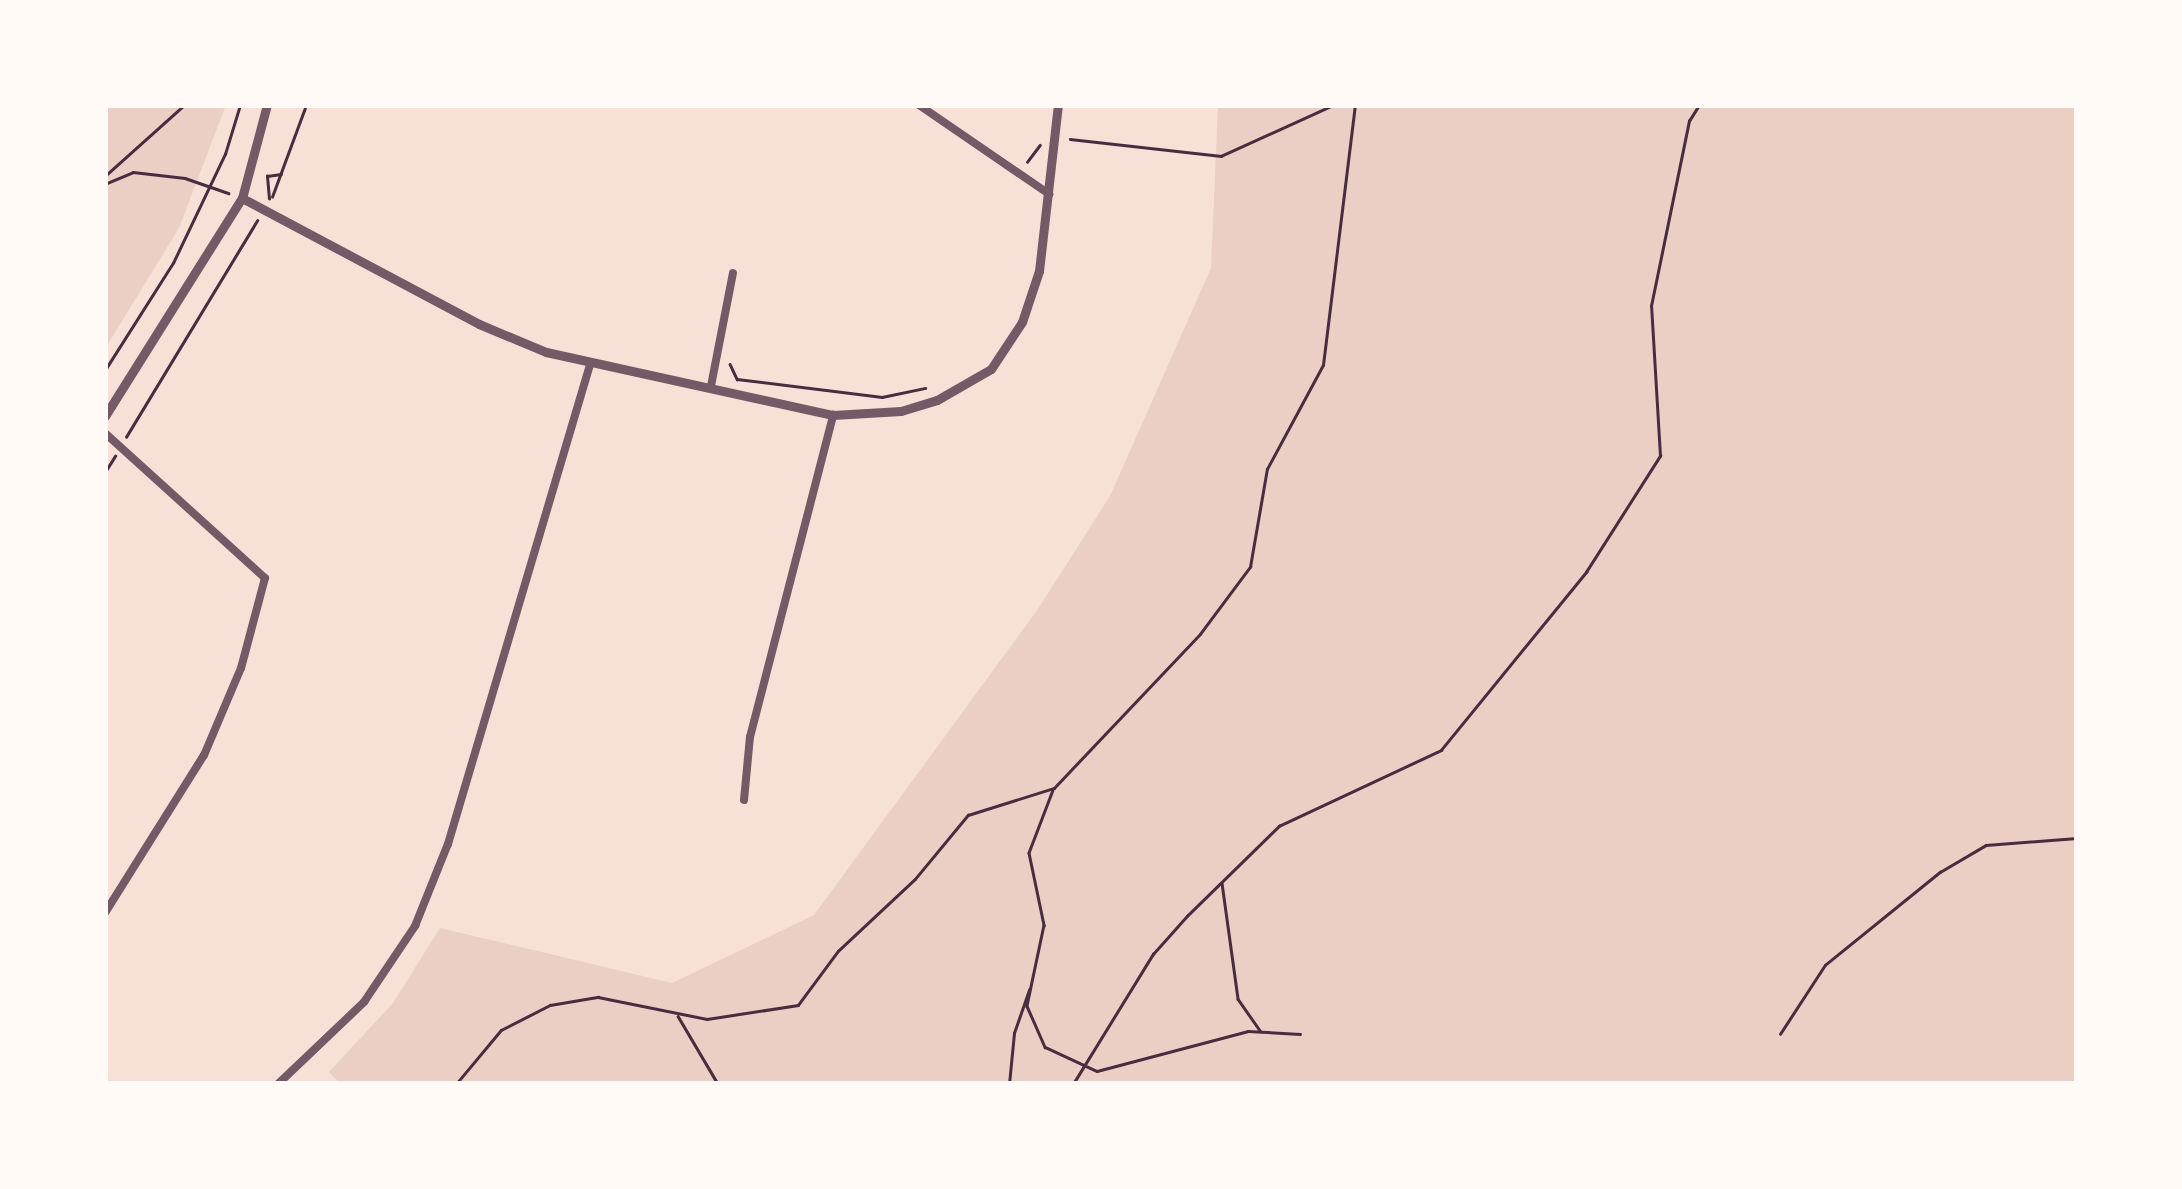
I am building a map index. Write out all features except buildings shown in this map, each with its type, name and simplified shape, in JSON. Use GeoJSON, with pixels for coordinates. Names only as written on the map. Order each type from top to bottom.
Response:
{"type":"FeatureCollection","features":[{"type":"Feature","properties":{"kind":"street"},"geometry":{"type":"LineString","coordinates":[[105,416],[242,198],[267,109],[280,105]]}},
{"type":"Feature","properties":{"kind":"street"},"geometry":{"type":"LineString","coordinates":[[919,105],[1049,194]]}},
{"type":"Feature","properties":{"kind":"street"},"geometry":{"type":"LineString","coordinates":[[242,198],[267,206],[512,340],[590,365],[711,386],[833,415],[901,411],[937,400],[991,369],[1033,297],[1058,105]]}},
{"type":"Feature","properties":{"kind":"street"},"geometry":{"type":"LineString","coordinates":[[711,386],[732,273]]}},
{"type":"Feature","properties":{"kind":"street"},"geometry":{"type":"LineString","coordinates":[[278,1084],[364,1002],[415,926],[448,844],[590,365]]}},
{"type":"Feature","properties":{"kind":"street"},"geometry":{"type":"LineString","coordinates":[[744,800],[750,737],[833,415]]}},
{"type":"Feature","properties":{"kind":"street"},"geometry":{"type":"LineString","coordinates":[[105,433],[265,578],[241,668],[204,755],[105,912]]}},
{"type":"Feature","properties":{"kind":"path"},"geometry":{"type":"LineString","coordinates":[[105,176],[184,105]]}},
{"type":"Feature","properties":{"kind":"path"},"geometry":{"type":"LineString","coordinates":[[105,370],[173,264],[210,186],[240,105]]}},
{"type":"Feature","properties":{"kind":"path"},"geometry":{"type":"LineString","coordinates":[[105,472],[267,206],[306,105]]}},
{"type":"Feature","properties":{"kind":"path"},"geometry":{"type":"LineString","coordinates":[[1024,177],[1044,135],[1221,156],[1333,105]]}},
{"type":"Feature","properties":{"kind":"path"},"geometry":{"type":"LineString","coordinates":[[1009,1084],[1014,1033],[1044,925],[1030,838],[1054,788],[1200,634],[1250,566],[1268,468],[1323,365],[1355,105]]}},
{"type":"Feature","properties":{"kind":"path"},"geometry":{"type":"LineString","coordinates":[[1073,1084],[1153,954],[1222,882],[1279,826],[1442,750],[1586,572],[1660,456],[1651,306],[1689,121],[1698,105]]}},
{"type":"Feature","properties":{"kind":"path"},"geometry":{"type":"LineString","coordinates":[[105,184],[133,172],[210,186],[242,198]]}},
{"type":"Feature","properties":{"kind":"path"},"geometry":{"type":"LineString","coordinates":[[267,206],[267,176],[281,174]]}},
{"type":"Feature","properties":{"kind":"path"},"geometry":{"type":"LineString","coordinates":[[716,358],[730,362],[737,380],[882,398],[933,386]]}},
{"type":"Feature","properties":{"kind":"path"},"geometry":{"type":"LineString","coordinates":[[456,1084],[501,1030],[550,1005],[598,996],[678,1015],[758,1016],[798,1005],[838,951],[915,878],[968,814],[1054,788]]}},
{"type":"Feature","properties":{"kind":"path"},"geometry":{"type":"LineString","coordinates":[[1780,1034],[1825,965],[1940,872],[1986,845],[2077,838]]}},
{"type":"Feature","properties":{"kind":"path"},"geometry":{"type":"LineString","coordinates":[[1222,882],[1238,999],[1260,1032]]}},
{"type":"Feature","properties":{"kind":"path"},"geometry":{"type":"LineString","coordinates":[[1030,984],[1028,1006],[1036,1034],[1054,1055],[1097,1071],[1260,1032],[1300,1034]]}},
{"type":"Feature","properties":{"kind":"path"},"geometry":{"type":"LineString","coordinates":[[678,1015],[718,1084]]}},
{"type":"Feature","properties":{"kind":"shaded area"},"geometry":{"type":"Polygon","coordinates":[[[105,105],[226,105],[179,228],[105,349],[105,105]]]}},
{"type":"Feature","properties":{"kind":"shaded area"},"geometry":{"type":"Polygon","coordinates":[[[1218,105],[2077,105],[2077,1084],[340,1084],[329,1072],[393,1003],[440,928],[672,983],[814,915],[1038,609],[1110,496],[1211,268],[1218,105]]]}}]}
